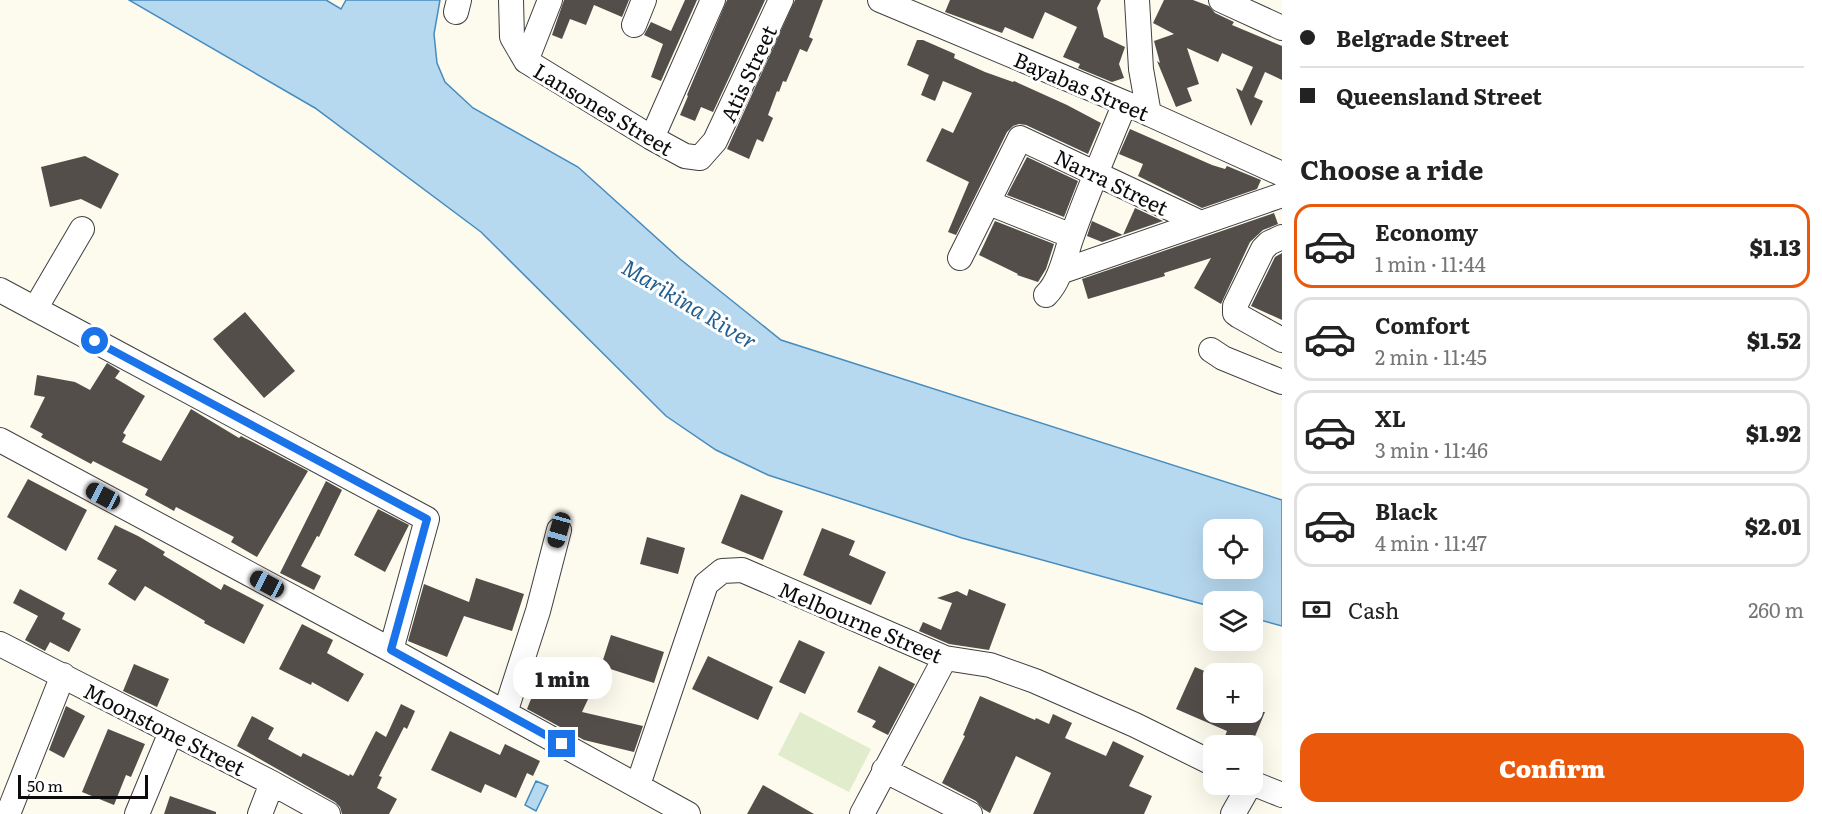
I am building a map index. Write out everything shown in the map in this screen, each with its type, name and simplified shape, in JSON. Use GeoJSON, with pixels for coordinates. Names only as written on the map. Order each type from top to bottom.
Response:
{"type":"FeatureCollection","features":[{"type":"Feature","properties":{"kind":"street"},"geometry":{"type":"LineString","coordinates":[[512,0],[512,37],[526,60]]}},
{"type":"Feature","properties":{"kind":"street"},"geometry":{"type":"LineString","coordinates":[[526,60],[550,0]]}},
{"type":"Feature","properties":{"kind":"street"},"geometry":{"type":"LineString","coordinates":[[634,25],[644,0]]}},
{"type":"Feature","properties":{"kind":"street"},"geometry":{"type":"LineString","coordinates":[[652,138],[713,0]]}},
{"type":"Feature","properties":{"kind":"street","name":"Atis Street"},"geometry":{"type":"LineString","coordinates":[[712,144],[781,0]]}},
{"type":"Feature","properties":{"kind":"street","name":"Bayabas Street"},"geometry":{"type":"LineString","coordinates":[[880,0],[1125,103],[1282,174]]}},
{"type":"Feature","properties":{"kind":"street"},"geometry":{"type":"LineString","coordinates":[[1137,0],[1141,69],[1149,114]]}},
{"type":"Feature","properties":{"kind":"street"},"geometry":{"type":"LineString","coordinates":[[1221,0],[1282,28]]}},
{"type":"Feature","properties":{"kind":"street","name":"Lansones Street"},"geometry":{"type":"LineString","coordinates":[[526,60],[684,156],[700,158],[712,144]]}},
{"type":"Feature","properties":{"kind":"street"},"geometry":{"type":"LineString","coordinates":[[1046,295],[1060,272],[1125,103]]}},
{"type":"Feature","properties":{"kind":"street","name":"Narra Street"},"geometry":{"type":"LineString","coordinates":[[989,203],[1018,139],[1022,138],[1201,223]]}},
{"type":"Feature","properties":{"kind":"street"},"geometry":{"type":"LineString","coordinates":[[1060,272],[1282,195]]}},
{"type":"Feature","properties":{"kind":"street"},"geometry":{"type":"LineString","coordinates":[[960,258],[989,203],[1072,236]]}},
{"type":"Feature","properties":{"kind":"street"},"geometry":{"type":"LineString","coordinates":[[35,309],[82,229]]}},
{"type":"Feature","properties":{"kind":"street"},"geometry":{"type":"LineString","coordinates":[[1280,333],[1239,316],[1235,313],[1234,306],[1263,249],[1269,243],[1282,237]]}},
{"type":"Feature","properties":{"kind":"street"},"geometry":{"type":"LineString","coordinates":[[0,290],[427,519],[391,650]]}},
{"type":"Feature","properties":{"kind":"street"},"geometry":{"type":"LineString","coordinates":[[1211,350],[1223,358],[1282,382]]}},
{"type":"Feature","properties":{"kind":"street"},"geometry":{"type":"LineString","coordinates":[[0,440],[391,650],[688,814]]}},
{"type":"Feature","properties":{"kind":"street"},"geometry":{"type":"LineString","coordinates":[[506,713],[538,611],[559,530]]}},
{"type":"Feature","properties":{"kind":"street","name":"Melbourne Street"},"geometry":{"type":"LineString","coordinates":[[638,785],[706,584],[722,571],[742,570],[945,658],[990,665],[1035,681],[1135,725],[1203,759]]}},
{"type":"Feature","properties":{"kind":"street","name":"Moonstone Street"},"geometry":{"type":"LineString","coordinates":[[0,644],[328,814]]}},
{"type":"Feature","properties":{"kind":"street"},"geometry":{"type":"LineString","coordinates":[[862,814],[945,658]]}},
{"type":"Feature","properties":{"kind":"street"},"geometry":{"type":"LineString","coordinates":[[8,814],[63,675]]}},
{"type":"Feature","properties":{"kind":"street"},"geometry":{"type":"LineString","coordinates":[[137,814],[171,732]]}},
{"type":"Feature","properties":{"kind":"street"},"geometry":{"type":"LineString","coordinates":[[884,770],[970,814]]}},
{"type":"Feature","properties":{"kind":"street"},"geometry":{"type":"LineString","coordinates":[[260,814],[272,783]]}},
{"type":"Feature","properties":{"kind":"street"},"geometry":{"type":"LineString","coordinates":[[1263,788],[1282,795]]}},
{"type":"Feature","properties":{"kind":"street"},"geometry":{"type":"LineString","coordinates":[[1233,814],[1244,795]]}},
{"type":"Feature","properties":{"kind":"green space"},"geometry":{"type":"Polygon","coordinates":[[[800,712],[871,749],[849,792],[778,755],[800,712]]]}},
{"type":"Feature","properties":{"kind":"water","name":"Marikina River"},"geometry":{"type":"Polygon","coordinates":[[[129,0],[326,0],[341,9],[346,0],[440,0],[434,34],[437,63],[445,82],[473,108],[578,167],[680,259],[781,340],[1282,500],[1282,626],[1263,621],[1263,591],[1203,591],[1203,604],[962,538],[768,475],[716,450],[666,416],[481,232],[315,108],[129,0]]]}},
{"type":"Feature","properties":{"kind":"water"},"geometry":{"type":"Polygon","coordinates":[[[536,781],[548,786],[536,811],[525,805],[536,781]]]}},
{"type":"Feature","properties":{"kind":"building"},"geometry":{"type":"Polygon","coordinates":[[[564,0],[629,0],[622,17],[594,5],[586,25],[570,19],[562,39],[552,35],[564,0]]]}},
{"type":"Feature","properties":{"kind":"building"},"geometry":{"type":"Polygon","coordinates":[[[685,0],[697,0],[661,81],[651,77],[663,44],[644,35],[651,22],[671,31],[685,0]]]}},
{"type":"Feature","properties":{"kind":"building"},"geometry":{"type":"Polygon","coordinates":[[[727,0],[765,0],[713,112],[701,107],[695,121],[680,115],[727,0]]]}},
{"type":"Feature","properties":{"kind":"building"},"geometry":{"type":"Polygon","coordinates":[[[795,0],[823,0],[809,37],[813,39],[807,52],[800,49],[786,82],[783,81],[779,92],[777,91],[768,115],[773,118],[763,142],[757,139],[749,159],[727,149],[795,0]]]}},
{"type":"Feature","properties":{"kind":"building"},"geometry":{"type":"Polygon","coordinates":[[[950,0],[1101,0],[1097,8],[1104,37],[1125,47],[1119,64],[1124,78],[1112,82],[1078,68],[1080,64],[1063,57],[1077,27],[1045,12],[1033,39],[1005,27],[1002,33],[945,12],[950,0]]]}},
{"type":"Feature","properties":{"kind":"building"},"geometry":{"type":"Polygon","coordinates":[[[1164,0],[1193,0],[1209,6],[1215,13],[1234,22],[1232,25],[1282,46],[1282,80],[1265,72],[1254,97],[1263,101],[1251,126],[1236,88],[1242,91],[1253,67],[1222,53],[1218,62],[1187,48],[1199,84],[1187,88],[1192,101],[1176,107],[1157,61],[1160,63],[1154,41],[1174,34],[1153,23],[1164,0]]]}},
{"type":"Feature","properties":{"kind":"building"},"geometry":{"type":"Polygon","coordinates":[[[917,40],[923,40],[955,54],[954,58],[985,72],[1014,81],[1101,123],[1088,154],[1026,125],[1013,126],[1007,132],[956,235],[948,232],[969,182],[926,161],[942,128],[953,133],[972,93],[943,81],[935,101],[921,95],[929,75],[907,65],[917,40]]]}},
{"type":"Feature","properties":{"kind":"building"},"geometry":{"type":"Polygon","coordinates":[[[1130,129],[1212,165],[1225,169],[1227,166],[1261,180],[1257,189],[1202,208],[1138,176],[1143,164],[1119,154],[1130,129]]]}},
{"type":"Feature","properties":{"kind":"building"},"geometry":{"type":"Polygon","coordinates":[[[85,156],[119,174],[101,209],[81,199],[50,207],[41,167],[85,156]]]}},
{"type":"Feature","properties":{"kind":"building"},"geometry":{"type":"Polygon","coordinates":[[[1027,157],[1078,181],[1064,217],[1007,195],[1027,157]]]}},
{"type":"Feature","properties":{"kind":"building"},"geometry":{"type":"Polygon","coordinates":[[[1135,208],[1163,221],[1123,235],[1135,208]]]}},
{"type":"Feature","properties":{"kind":"building"},"geometry":{"type":"Polygon","coordinates":[[[1274,213],[1278,224],[1263,230],[1250,242],[1221,304],[1194,288],[1211,258],[1164,273],[1165,276],[1088,299],[1082,279],[1274,213]]]}},
{"type":"Feature","properties":{"kind":"building"},"geometry":{"type":"Polygon","coordinates":[[[995,221],[1054,244],[1046,269],[1038,282],[1017,275],[979,255],[995,221]]]}},
{"type":"Feature","properties":{"kind":"building"},"geometry":{"type":"Polygon","coordinates":[[[1092,221],[1123,235],[1102,242],[1087,236],[1092,221]]]}},
{"type":"Feature","properties":{"kind":"building"},"geometry":{"type":"Polygon","coordinates":[[[1282,253],[1282,320],[1251,306],[1275,257],[1282,253]]]}},
{"type":"Feature","properties":{"kind":"building"},"geometry":{"type":"Polygon","coordinates":[[[245,312],[295,371],[264,398],[213,339],[245,312]]]}},
{"type":"Feature","properties":{"kind":"building"},"geometry":{"type":"Polygon","coordinates":[[[107,363],[120,371],[115,378],[145,396],[123,433],[126,435],[122,442],[161,461],[191,409],[239,438],[241,436],[308,471],[257,557],[231,542],[234,537],[176,507],[174,511],[145,495],[148,489],[93,461],[91,464],[41,437],[43,434],[30,427],[45,397],[34,395],[37,375],[75,382],[90,390],[107,363]]]}},
{"type":"Feature","properties":{"kind":"building"},"geometry":{"type":"Polygon","coordinates":[[[28,479],[87,510],[66,551],[7,517],[28,479]]]}},
{"type":"Feature","properties":{"kind":"building"},"geometry":{"type":"Polygon","coordinates":[[[326,481],[342,490],[319,537],[317,536],[301,566],[321,576],[314,590],[280,573],[326,481]]]}},
{"type":"Feature","properties":{"kind":"building"},"geometry":{"type":"Polygon","coordinates":[[[741,494],[783,511],[763,560],[721,543],[741,494]]]}},
{"type":"Feature","properties":{"kind":"building"},"geometry":{"type":"Polygon","coordinates":[[[378,509],[409,525],[385,572],[354,555],[378,509]]]}},
{"type":"Feature","properties":{"kind":"building"},"geometry":{"type":"Polygon","coordinates":[[[115,525],[165,552],[163,555],[221,590],[224,584],[264,605],[244,644],[204,623],[205,621],[145,586],[135,601],[108,584],[117,570],[97,559],[115,525]]]}},
{"type":"Feature","properties":{"kind":"building"},"geometry":{"type":"Polygon","coordinates":[[[822,528],[855,541],[849,555],[886,572],[871,605],[803,575],[822,528]]]}},
{"type":"Feature","properties":{"kind":"building"},"geometry":{"type":"Polygon","coordinates":[[[647,537],[685,548],[678,574],[640,564],[647,537]]]}},
{"type":"Feature","properties":{"kind":"building"},"geometry":{"type":"Polygon","coordinates":[[[476,578],[524,594],[512,631],[464,616],[447,657],[408,641],[424,584],[469,602],[476,578]]]}},
{"type":"Feature","properties":{"kind":"building"},"geometry":{"type":"Polygon","coordinates":[[[20,589],[65,613],[62,619],[81,629],[69,652],[50,642],[45,651],[25,640],[38,616],[13,603],[20,589]]]}},
{"type":"Feature","properties":{"kind":"building"},"geometry":{"type":"Polygon","coordinates":[[[969,589],[1006,604],[989,650],[949,644],[919,631],[923,622],[941,630],[952,603],[937,598],[957,591],[967,596],[969,589]]]}},
{"type":"Feature","properties":{"kind":"building"},"geometry":{"type":"Polygon","coordinates":[[[302,624],[333,640],[327,653],[364,674],[348,702],[312,682],[311,685],[279,669],[302,624]]]}},
{"type":"Feature","properties":{"kind":"building"},"geometry":{"type":"Polygon","coordinates":[[[611,635],[664,652],[654,683],[601,666],[611,635]]]}},
{"type":"Feature","properties":{"kind":"building"},"geometry":{"type":"Polygon","coordinates":[[[799,640],[825,652],[805,694],[779,682],[799,640]]]}},
{"type":"Feature","properties":{"kind":"building"},"geometry":{"type":"Polygon","coordinates":[[[708,656],[773,687],[758,720],[692,689],[708,656]]]}},
{"type":"Feature","properties":{"kind":"building"},"geometry":{"type":"Polygon","coordinates":[[[134,664],[169,679],[157,707],[123,691],[134,664]]]}},
{"type":"Feature","properties":{"kind":"building"},"geometry":{"type":"Polygon","coordinates":[[[879,666],[915,684],[888,735],[872,727],[876,721],[857,712],[879,666]]]}},
{"type":"Feature","properties":{"kind":"building"},"geometry":{"type":"Polygon","coordinates":[[[1195,667],[1203,670],[1203,721],[1176,709],[1195,667]]]}},
{"type":"Feature","properties":{"kind":"building"},"geometry":{"type":"Polygon","coordinates":[[[541,674],[590,695],[582,712],[643,726],[634,752],[584,740],[527,709],[541,674]]]}},
{"type":"Feature","properties":{"kind":"building"},"geometry":{"type":"Polygon","coordinates":[[[980,696],[1035,720],[1036,718],[1049,724],[1053,714],[1072,723],[1065,738],[1106,756],[1113,741],[1144,756],[1129,786],[1152,796],[1144,814],[1033,814],[1051,773],[1016,756],[990,813],[976,801],[942,783],[965,736],[963,735],[980,696]]]}},
{"type":"Feature","properties":{"kind":"building"},"geometry":{"type":"Polygon","coordinates":[[[401,704],[415,711],[407,729],[404,727],[379,776],[382,777],[377,788],[397,799],[389,814],[342,814],[335,802],[237,746],[252,716],[274,728],[268,739],[301,757],[303,753],[353,776],[376,731],[386,737],[401,704]]]}},
{"type":"Feature","properties":{"kind":"building"},"geometry":{"type":"Polygon","coordinates":[[[66,706],[85,716],[64,758],[49,750],[66,706]]]}},
{"type":"Feature","properties":{"kind":"building"},"geometry":{"type":"Polygon","coordinates":[[[1208,723],[1260,723],[1256,735],[1225,735],[1227,731],[1208,723]]]}},
{"type":"Feature","properties":{"kind":"building"},"geometry":{"type":"Polygon","coordinates":[[[108,729],[145,744],[131,777],[126,775],[114,805],[82,792],[108,729]]]}},
{"type":"Feature","properties":{"kind":"building"},"geometry":{"type":"Polygon","coordinates":[[[450,731],[500,755],[505,744],[540,761],[533,776],[527,773],[516,798],[485,784],[481,793],[431,770],[450,731]]]}},
{"type":"Feature","properties":{"kind":"building"},"geometry":{"type":"Polygon","coordinates":[[[763,785],[814,814],[747,814],[763,785]]]}},
{"type":"Feature","properties":{"kind":"building"},"geometry":{"type":"Polygon","coordinates":[[[170,796],[216,812],[216,814],[164,814],[170,796]]]}},
{"type":"Feature","properties":{"kind":"route"},"geometry":{"type":"LineString","coordinates":[[95,341],[427,519],[391,650],[562,744]]}}]}
